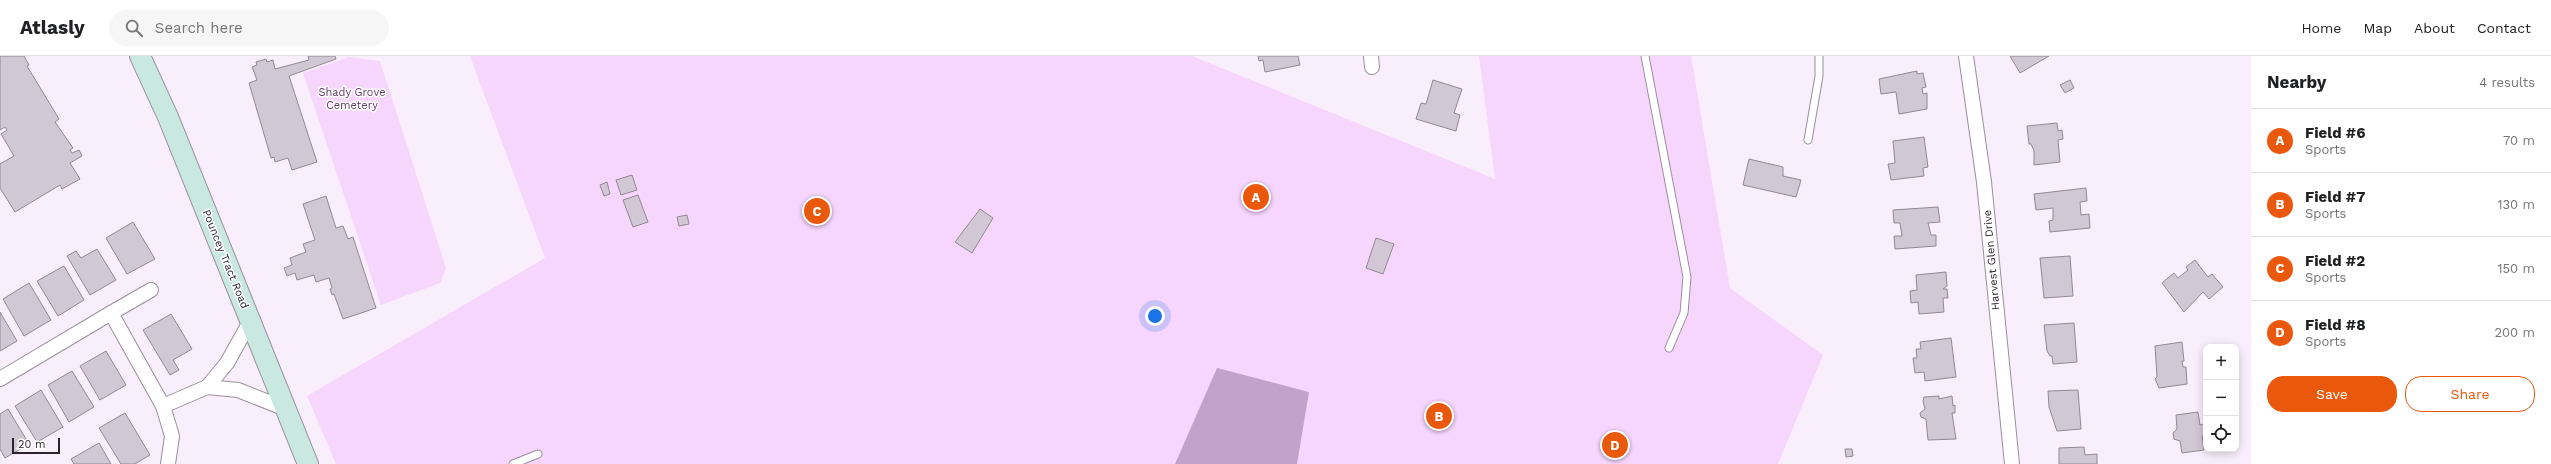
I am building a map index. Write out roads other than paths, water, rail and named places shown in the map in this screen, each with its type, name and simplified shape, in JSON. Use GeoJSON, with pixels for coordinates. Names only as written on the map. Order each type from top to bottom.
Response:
{"type":"FeatureCollection","features":[{"type":"Feature","properties":{"kind":"main road","name":"Pouncey Tract Road"},"geometry":{"type":"LineString","coordinates":[[140,56],[168,117],[308,464]]}},
{"type":"Feature","properties":{"kind":"street","name":"Harvest Glen Drive"},"geometry":{"type":"LineString","coordinates":[[1966,56],[1984,182],[2012,464]]}},
{"type":"Feature","properties":{"kind":"street"},"geometry":{"type":"LineString","coordinates":[[0,379],[151,290]]}},
{"type":"Feature","properties":{"kind":"street"},"geometry":{"type":"LineString","coordinates":[[112,313],[162,406],[172,436],[168,464]]}},
{"type":"Feature","properties":{"kind":"street"},"geometry":{"type":"LineString","coordinates":[[162,406],[207,387],[227,363],[251,320]]}},
{"type":"Feature","properties":{"kind":"street"},"geometry":{"type":"LineString","coordinates":[[207,387],[238,390],[286,409]]}},
{"type":"Feature","properties":{"kind":"lane"},"geometry":{"type":"LineString","coordinates":[[1645,56],[1687,277],[1684,313],[1669,348]]}},
{"type":"Feature","properties":{"kind":"lane"},"geometry":{"type":"LineString","coordinates":[[1808,140],[1820,76],[1819,56]]}},
{"type":"Feature","properties":{"kind":"lane"},"geometry":{"type":"LineString","coordinates":[[513,464],[538,454]]}},
{"type":"Feature","properties":{"kind":"place","name":"Field #6"},"geometry":{"type":"Point","coordinates":[1256,197]}},
{"type":"Feature","properties":{"kind":"place","name":"Field #2"},"geometry":{"type":"Point","coordinates":[817,211]}},
{"type":"Feature","properties":{"kind":"place","name":"Field #7"},"geometry":{"type":"Point","coordinates":[1439,416]}},
{"type":"Feature","properties":{"kind":"place","name":"Field #8"},"geometry":{"type":"Point","coordinates":[1615,445]}},
{"type":"Feature","properties":{"kind":"park label","name":"Shady Grove Cemetery"},"geometry":{"type":"Point","coordinates":[352,98]}}]}
